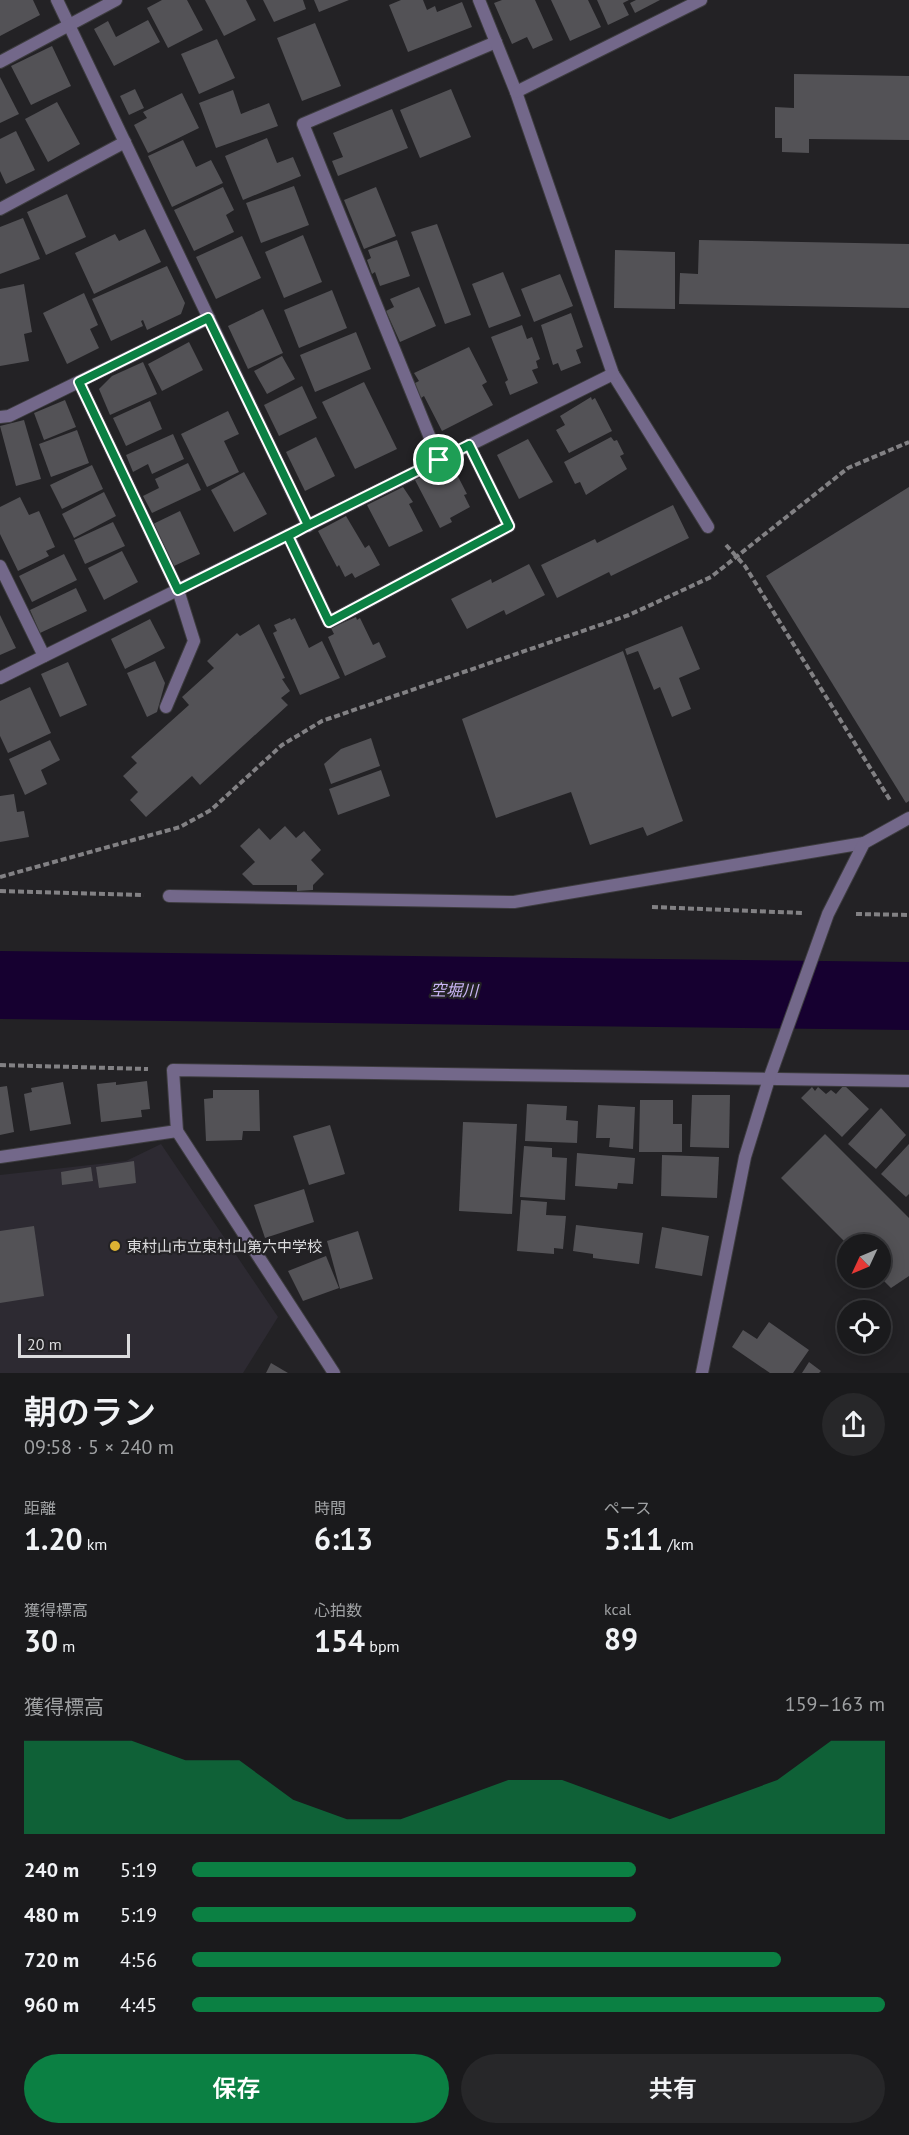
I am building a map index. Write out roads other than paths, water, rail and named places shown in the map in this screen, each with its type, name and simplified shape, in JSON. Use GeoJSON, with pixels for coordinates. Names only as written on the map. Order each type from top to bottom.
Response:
{"type":"FeatureCollection","features":[{"type":"Feature","properties":{"kind":"street"},"geometry":{"type":"LineString","coordinates":[[57,0],[308,525]]}},
{"type":"Feature","properties":{"kind":"street"},"geometry":{"type":"LineString","coordinates":[[0,62],[116,0]]}},
{"type":"Feature","properties":{"kind":"street"},"geometry":{"type":"LineString","coordinates":[[479,0],[516,92],[613,374],[708,527]]}},
{"type":"Feature","properties":{"kind":"street"},"geometry":{"type":"LineString","coordinates":[[516,92],[701,0]]}},
{"type":"Feature","properties":{"kind":"street"},"geometry":{"type":"LineString","coordinates":[[439,460],[303,124],[495,42]]}},
{"type":"Feature","properties":{"kind":"street"},"geometry":{"type":"LineString","coordinates":[[0,209],[125,142]]}},
{"type":"Feature","properties":{"kind":"street"},"geometry":{"type":"LineString","coordinates":[[0,417],[9,416],[208,318]]}},
{"type":"Feature","properties":{"kind":"street"},"geometry":{"type":"LineString","coordinates":[[0,678],[613,374]]}},
{"type":"Feature","properties":{"kind":"street"},"geometry":{"type":"LineString","coordinates":[[79,382],[178,590],[194,641],[166,707]]}},
{"type":"Feature","properties":{"kind":"street"},"geometry":{"type":"LineString","coordinates":[[288,536],[329,622],[509,526],[469,445]]}},
{"type":"Feature","properties":{"kind":"street"},"geometry":{"type":"LineString","coordinates":[[0,566],[44,656]]}},
{"type":"Feature","properties":{"kind":"street"},"geometry":{"type":"LineString","coordinates":[[169,896],[514,902],[864,843],[906,819]]}},
{"type":"Feature","properties":{"kind":"street"},"geometry":{"type":"LineString","coordinates":[[702,1373],[745,1157],[769,1079],[828,914],[864,843]]}},
{"type":"Feature","properties":{"kind":"street"},"geometry":{"type":"LineString","coordinates":[[334,1373],[177,1131],[173,1070],[909,1082]]}},
{"type":"Feature","properties":{"kind":"street"},"geometry":{"type":"LineString","coordinates":[[0,1157],[177,1131]]}},
{"type":"Feature","properties":{"kind":"waterway","name":"空堀川"},"geometry":{"type":"LineString","coordinates":[[0,985],[909,996]]}},
{"type":"Feature","properties":{"kind":"place","name":"東村山市立東村山第六中学校"},"geometry":{"type":"Point","coordinates":[115,1246]}}]}
